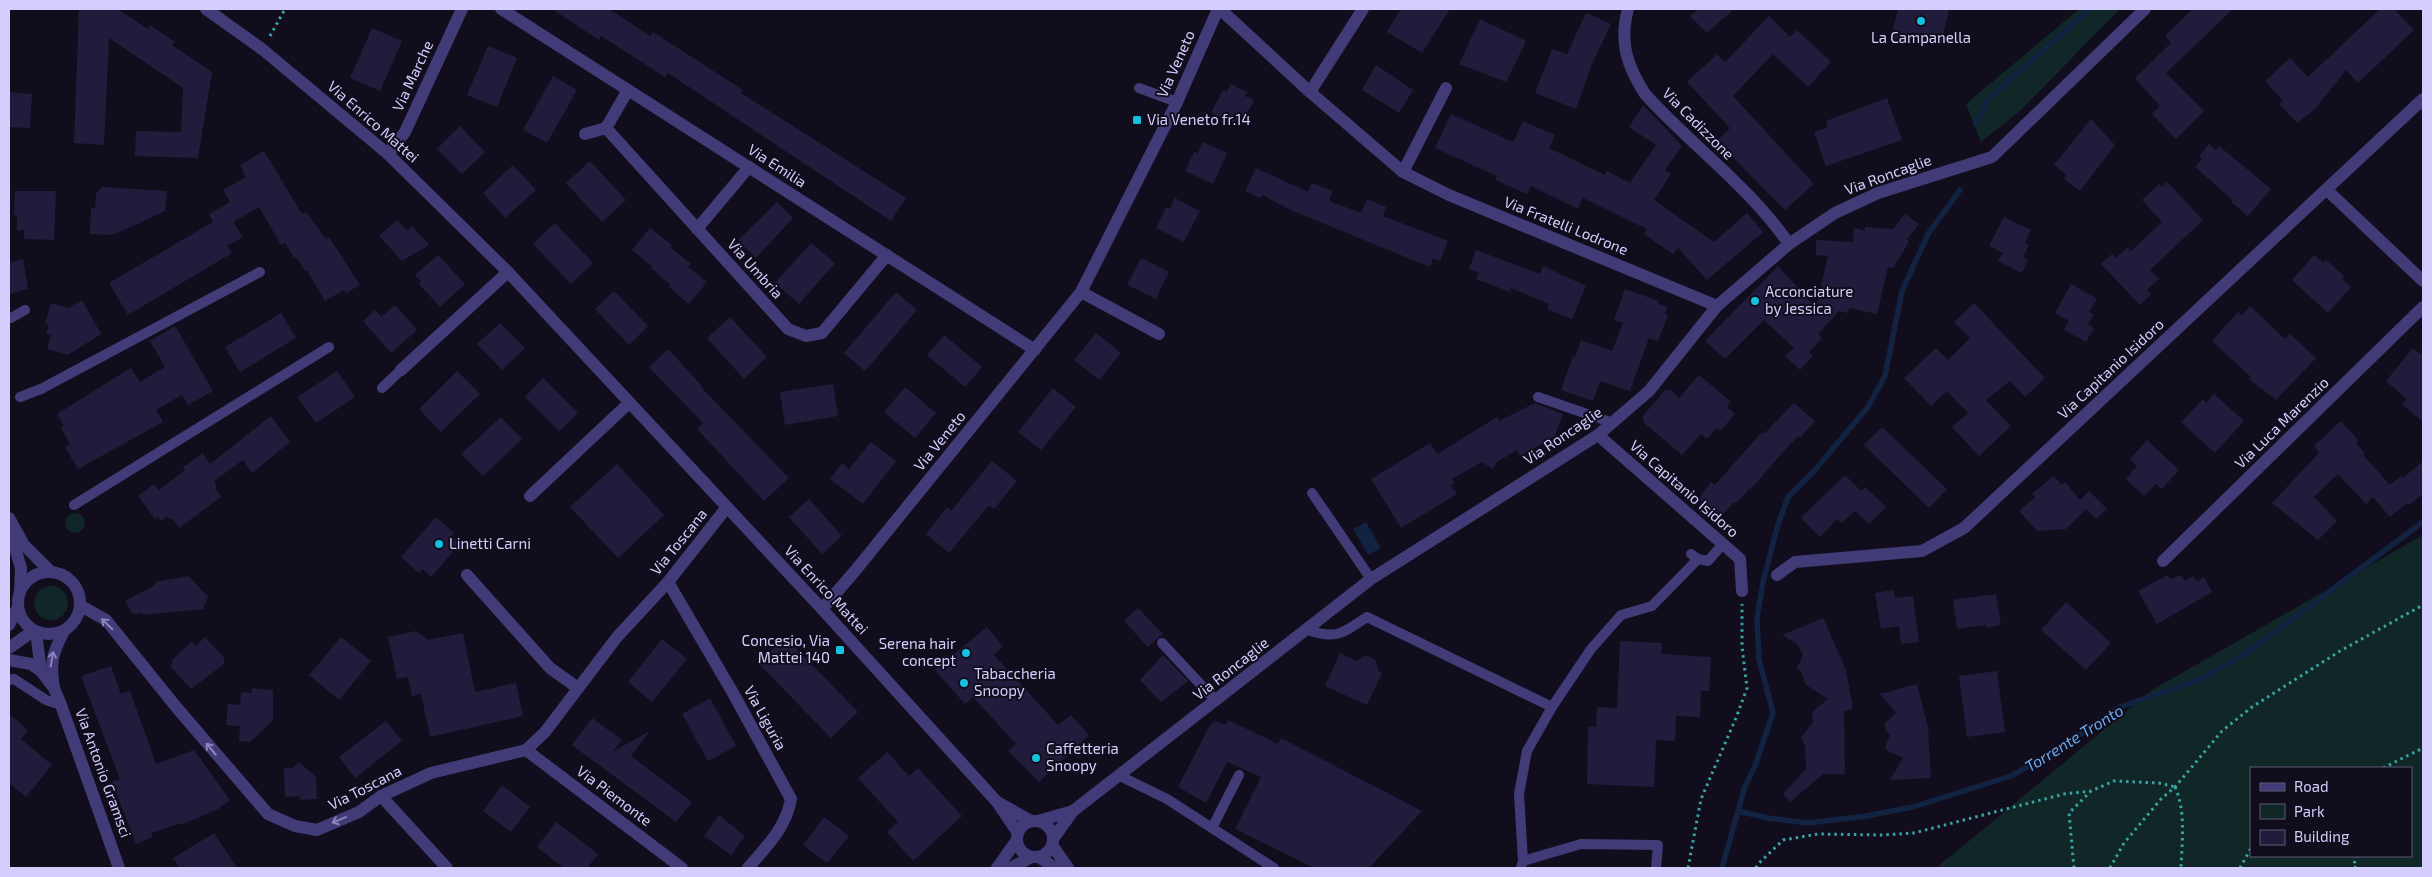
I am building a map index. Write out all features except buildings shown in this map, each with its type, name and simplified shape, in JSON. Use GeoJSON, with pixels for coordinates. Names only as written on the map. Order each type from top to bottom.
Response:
{"type":"FeatureCollection","features":[{"type":"Feature","properties":{"kind":"street","name":"Via Enrico Mattei"},"geometry":{"type":"LineString","coordinates":[[206,9],[262,49],[388,154],[508,272],[822,609],[997,802],[1026,848]]}},
{"type":"Feature","properties":{"kind":"street","name":"Via Marche"},"geometry":{"type":"LineString","coordinates":[[388,154],[405,132],[462,9]]}},
{"type":"Feature","properties":{"kind":"street","name":"Via Emilia"},"geometry":{"type":"LineString","coordinates":[[502,9],[1035,350]]}},
{"type":"Feature","properties":{"kind":"street","name":"Via Fratelli Lodrone"},"geometry":{"type":"LineString","coordinates":[[1219,9],[1310,92],[1404,172],[1449,195],[1717,306]]}},
{"type":"Feature","properties":{"kind":"street","name":"Via Veneto"},"geometry":{"type":"LineString","coordinates":[[822,609],[1082,292],[1177,102],[1219,9]]}},
{"type":"Feature","properties":{"kind":"street"},"geometry":{"type":"LineString","coordinates":[[1310,92],[1363,9]]}},
{"type":"Feature","properties":{"kind":"street","name":"Via Cadizzone"},"geometry":{"type":"LineString","coordinates":[[1628,9],[1625,18],[1625,55],[1633,76],[1779,229],[1789,244]]}},
{"type":"Feature","properties":{"kind":"street","name":"Via Roncaglie"},"geometry":{"type":"LineString","coordinates":[[1045,831],[1120,776],[1371,579],[1598,435],[1649,391],[1717,306],[1789,244],[1835,212],[1878,193],[1992,157],[2145,9]]}},
{"type":"Feature","properties":{"kind":"street"},"geometry":{"type":"LineString","coordinates":[[1404,172],[1446,88]]}},
{"type":"Feature","properties":{"kind":"street"},"geometry":{"type":"LineString","coordinates":[[585,134],[606,128],[628,90]]}},
{"type":"Feature","properties":{"kind":"street","name":"Via Capitanio Isidoro"},"geometry":{"type":"LineString","coordinates":[[1778,575],[1795,562],[1922,551],[1964,528],[2423,99]]}},
{"type":"Feature","properties":{"kind":"street","name":"Via Umbria"},"geometry":{"type":"LineString","coordinates":[[606,128],[788,329],[806,336],[822,333],[887,255]]}},
{"type":"Feature","properties":{"kind":"street"},"geometry":{"type":"LineString","coordinates":[[697,229],[749,167]]}},
{"type":"Feature","properties":{"kind":"street"},"geometry":{"type":"LineString","coordinates":[[2327,190],[2423,281]]}},
{"type":"Feature","properties":{"kind":"street"},"geometry":{"type":"LineString","coordinates":[[402,370],[508,272]]}},
{"type":"Feature","properties":{"kind":"street"},"geometry":{"type":"LineString","coordinates":[[1082,292],[1159,334]]}},
{"type":"Feature","properties":{"kind":"street","name":"Via Luca Marenzio"},"geometry":{"type":"LineString","coordinates":[[2163,561],[2423,307]]}},
{"type":"Feature","properties":{"kind":"street"},"geometry":{"type":"LineString","coordinates":[[530,496],[629,403]]}},
{"type":"Feature","properties":{"kind":"street","name":"Via Capitanio Isidoro"},"geometry":{"type":"LineString","coordinates":[[1598,435],[1740,559],[1746,571],[1742,591]]}},
{"type":"Feature","properties":{"kind":"street","name":"Via Toscana"},"geometry":{"type":"LineString","coordinates":[[81,606],[106,620],[189,722],[268,814],[296,826],[317,830],[359,812],[381,796],[431,773],[526,750],[545,732],[617,637],[668,582],[727,508]]}},
{"type":"Feature","properties":{"kind":"street"},"geometry":{"type":"LineString","coordinates":[[9,518],[24,545],[51,572],[69,579],[76,586],[81,606]]}},
{"type":"Feature","properties":{"kind":"street"},"geometry":{"type":"LineString","coordinates":[[9,528],[21,568],[18,607],[9,625]]}},
{"type":"Feature","properties":{"kind":"street"},"geometry":{"type":"LineString","coordinates":[[20,591],[32,577],[51,572]]}},
{"type":"Feature","properties":{"kind":"street"},"geometry":{"type":"LineString","coordinates":[[467,575],[550,668],[578,688]]}},
{"type":"Feature","properties":{"kind":"street","name":"Via Liguria"},"geometry":{"type":"LineString","coordinates":[[668,582],[791,800],[788,814],[779,832],[748,868]]}},
{"type":"Feature","properties":{"kind":"street","name":"Via Antonio Gramsci"},"geometry":{"type":"LineString","coordinates":[[81,606],[78,616],[64,632],[53,652],[51,667],[54,688],[119,868]]}},
{"type":"Feature","properties":{"kind":"street"},"geometry":{"type":"LineString","coordinates":[[18,607],[24,623],[35,632],[47,635],[64,632]]}},
{"type":"Feature","properties":{"kind":"street"},"geometry":{"type":"LineString","coordinates":[[9,648],[35,632]]}},
{"type":"Feature","properties":{"kind":"street"},"geometry":{"type":"LineString","coordinates":[[35,632],[40,671]]}},
{"type":"Feature","properties":{"kind":"street"},"geometry":{"type":"LineString","coordinates":[[9,660],[31,664],[40,671]]}},
{"type":"Feature","properties":{"kind":"street","name":"Via Antonio Gramsci"},"geometry":{"type":"LineString","coordinates":[[40,671],[54,688]]}},
{"type":"Feature","properties":{"kind":"street","name":"Via Piemonte"},"geometry":{"type":"LineString","coordinates":[[526,750],[682,868]]}},
{"type":"Feature","properties":{"kind":"street"},"geometry":{"type":"LineString","coordinates":[[381,796],[418,831],[447,868]]}},
{"type":"Feature","properties":{"kind":"street","name":"Via Enrico Mattei"},"geometry":{"type":"LineString","coordinates":[[997,802],[1045,831]]}},
{"type":"Feature","properties":{"kind":"street","name":"Via Roncaglie"},"geometry":{"type":"LineString","coordinates":[[1045,831],[1072,811]]}},
{"type":"Feature","properties":{"kind":"street"},"geometry":{"type":"LineString","coordinates":[[1010,868],[1026,848],[1023,826],[1045,831],[1068,868]]}},
{"type":"Feature","properties":{"kind":"street"},"geometry":{"type":"LineString","coordinates":[[997,868],[1026,848],[1047,853],[1045,831]]}},
{"type":"Feature","properties":{"kind":"street"},"geometry":{"type":"LineString","coordinates":[[1026,848],[1055,868]]}},
{"type":"Feature","properties":{"kind":"lane"},"geometry":{"type":"LineString","coordinates":[[1139,88],[1177,102]]}},
{"type":"Feature","properties":{"kind":"lane"},"geometry":{"type":"LineString","coordinates":[[20,397],[41,389],[260,272]]}},
{"type":"Feature","properties":{"kind":"lane"},"geometry":{"type":"LineString","coordinates":[[12,318],[24,310]]}},
{"type":"Feature","properties":{"kind":"lane"},"geometry":{"type":"LineString","coordinates":[[74,505],[329,347]]}},
{"type":"Feature","properties":{"kind":"lane"},"geometry":{"type":"LineString","coordinates":[[382,388],[402,370]]}},
{"type":"Feature","properties":{"kind":"lane"},"geometry":{"type":"LineString","coordinates":[[1538,396],[1613,423]]}},
{"type":"Feature","properties":{"kind":"lane"},"geometry":{"type":"LineString","coordinates":[[1312,493],[1371,579]]}},
{"type":"Feature","properties":{"kind":"lane"},"geometry":{"type":"LineString","coordinates":[[1656,868],[1658,844],[1634,843],[1581,844],[1522,865],[1519,794],[1527,751],[1552,708],[1592,649],[1621,615],[1652,606],[1695,557],[1708,561],[1722,545]]}},
{"type":"Feature","properties":{"kind":"lane"},"geometry":{"type":"LineString","coordinates":[[1308,630],[1333,636],[1346,632],[1367,618],[1552,708]]}},
{"type":"Feature","properties":{"kind":"lane"},"geometry":{"type":"LineString","coordinates":[[1162,643],[1216,701]]}},
{"type":"Feature","properties":{"kind":"lane"},"geometry":{"type":"LineString","coordinates":[[9,680],[14,679],[46,700],[61,705]]}},
{"type":"Feature","properties":{"kind":"lane"},"geometry":{"type":"LineString","coordinates":[[1212,828],[1240,775]]}},
{"type":"Feature","properties":{"kind":"lane"},"geometry":{"type":"LineString","coordinates":[[1120,776],[1167,798],[1274,868]]}},
{"type":"Feature","properties":{"kind":"path"},"geometry":{"type":"LineString","coordinates":[[262,49],[286,9]]}},
{"type":"Feature","properties":{"kind":"path"},"geometry":{"type":"LineString","coordinates":[[1688,868],[1701,800],[1736,718],[1746,688],[1742,647],[1742,591]]}},
{"type":"Feature","properties":{"kind":"path"},"geometry":{"type":"LineString","coordinates":[[2110,868],[2124,843],[2161,800],[2176,787],[2222,731],[2252,706],[2340,651],[2423,605]]}},
{"type":"Feature","properties":{"kind":"path"},"geometry":{"type":"LineString","coordinates":[[2385,767],[2423,748]]}},
{"type":"Feature","properties":{"kind":"path"},"geometry":{"type":"LineString","coordinates":[[1756,868],[1783,840],[1818,834],[1882,835],[1914,833],[2064,794],[2092,791],[2114,781],[2158,783],[2176,787]]}},
{"type":"Feature","properties":{"kind":"path"},"geometry":{"type":"LineString","coordinates":[[2176,787],[2180,797],[2182,820],[2181,868]]}},
{"type":"Feature","properties":{"kind":"path"},"geometry":{"type":"LineString","coordinates":[[2074,868],[2070,812],[2092,791]]}},
{"type":"Feature","properties":{"kind":"path"},"geometry":{"type":"LineString","coordinates":[[2240,868],[2250,850]]}},
{"type":"Feature","properties":{"kind":"green space"},"geometry":{"type":"Polygon","coordinates":[[[2079,9],[2120,9],[2020,111],[1981,142],[1966,104],[2079,9]]]}},
{"type":"Feature","properties":{"kind":"green space"},"geometry":{"type":"Polygon","coordinates":[[[75,513],[82,516],[85,523],[82,530],[75,533],[68,530],[65,523],[68,516],[75,513]]]}},
{"type":"Feature","properties":{"kind":"green space"},"geometry":{"type":"Polygon","coordinates":[[[2423,535],[2423,868],[1936,868],[2152,690],[2423,535]]]}},
{"type":"Feature","properties":{"kind":"green space"},"geometry":{"type":"Polygon","coordinates":[[[51,586],[58,587],[63,591],[67,596],[67,610],[63,615],[58,619],[51,620],[44,619],[39,615],[35,610],[34,603],[35,596],[39,591],[44,587],[51,586]]]}},
{"type":"Feature","properties":{"kind":"water"},"geometry":{"type":"Polygon","coordinates":[[[1366,522],[1381,548],[1368,555],[1353,529],[1366,522]]]}},
{"type":"Feature","properties":{"kind":"waterway"},"geometry":{"type":"LineString","coordinates":[[1976,124],[1988,99],[2090,9]]}},
{"type":"Feature","properties":{"kind":"waterway"},"geometry":{"type":"LineString","coordinates":[[1738,811],[1744,789],[1755,766],[1773,713],[1759,659],[1757,618],[1763,582],[1777,528],[1788,497],[1814,471],[1868,407],[1885,376],[1902,291],[1928,234],[1960,190]]}},
{"type":"Feature","properties":{"kind":"waterway","name":"Torrente Tronto"},"geometry":{"type":"LineString","coordinates":[[1722,868],[1738,811],[1768,818],[1808,823],[1866,816],[1913,807],[2011,776],[2055,752],[2120,707],[2201,679],[2251,650],[2423,522]]}},
{"type":"Feature","properties":{"kind":"place","name":"La Campanella"},"geometry":{"type":"Point","coordinates":[1921,21]}},
{"type":"Feature","properties":{"kind":"place","name":"Via Veneto fr.14"},"geometry":{"type":"Point","coordinates":[1137,120]}},
{"type":"Feature","properties":{"kind":"place","name":"Acconciature by Jessica"},"geometry":{"type":"Point","coordinates":[1755,301]}},
{"type":"Feature","properties":{"kind":"place","name":"Linetti Carni"},"geometry":{"type":"Point","coordinates":[439,544]}},
{"type":"Feature","properties":{"kind":"place","name":"Concesio, Via Mattei 140"},"geometry":{"type":"Point","coordinates":[840,650]}},
{"type":"Feature","properties":{"kind":"place","name":"Serena hair concept"},"geometry":{"type":"Point","coordinates":[966,653]}},
{"type":"Feature","properties":{"kind":"place","name":"Tabaccheria Snoopy"},"geometry":{"type":"Point","coordinates":[964,683]}},
{"type":"Feature","properties":{"kind":"place","name":"Caffetteria Snoopy"},"geometry":{"type":"Point","coordinates":[1036,758]}}]}
